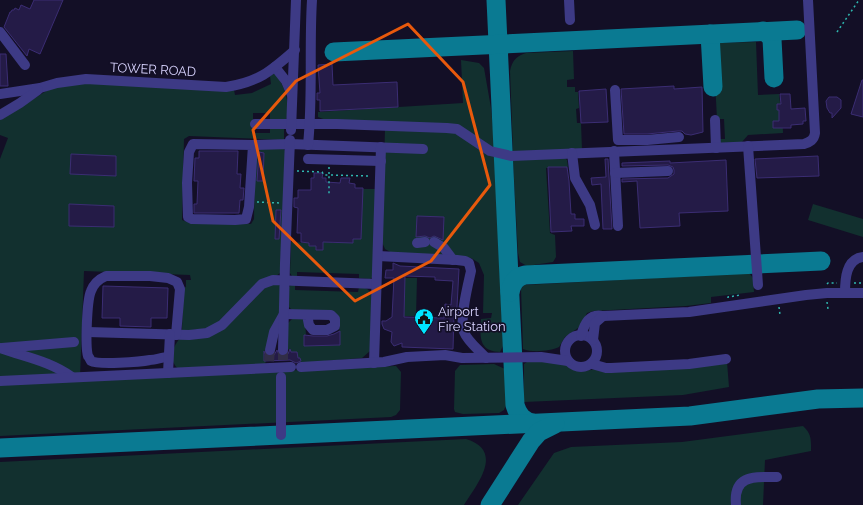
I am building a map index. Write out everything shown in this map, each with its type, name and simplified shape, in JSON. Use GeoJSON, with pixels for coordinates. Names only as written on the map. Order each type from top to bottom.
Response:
{"type":"FeatureCollection","features":[{"type":"Feature","properties":{"kind":"street"},"geometry":{"type":"LineString","coordinates":[[280,435],[287,365],[284,280],[296,0]]}},
{"type":"Feature","properties":{"kind":"street"},"geometry":{"type":"LineString","coordinates":[[308,145],[310,124],[312,0]]}},
{"type":"Feature","properties":{"kind":"street"},"geometry":{"type":"LineString","coordinates":[[569,0],[570,20]]}},
{"type":"Feature","properties":{"kind":"street"},"geometry":{"type":"LineString","coordinates":[[253,145],[248,216],[244,220],[192,219],[187,216],[189,152],[192,146],[197,143],[253,145],[290,135],[310,124],[447,128],[457,130],[494,153],[513,156],[804,144],[811,141],[814,136],[808,0]]}},
{"type":"Feature","properties":{"kind":"street"},"geometry":{"type":"LineString","coordinates":[[0,32],[24,65]]}},
{"type":"Feature","properties":{"kind":"street","name":"TOWER ROAD"},"geometry":{"type":"LineString","coordinates":[[2,95],[40,88],[57,83],[86,79],[226,87],[252,81],[275,67],[295,50]]}},
{"type":"Feature","properties":{"kind":"street"},"geometry":{"type":"LineString","coordinates":[[275,67],[286,81],[292,95]]}},
{"type":"Feature","properties":{"kind":"street"},"geometry":{"type":"LineString","coordinates":[[0,115],[20,103],[40,88]]}},
{"type":"Feature","properties":{"kind":"street"},"geometry":{"type":"LineString","coordinates":[[615,90],[618,140],[616,173],[618,226]]}},
{"type":"Feature","properties":{"kind":"street"},"geometry":{"type":"LineString","coordinates":[[715,120],[716,148]]}},
{"type":"Feature","properties":{"kind":"street"},"geometry":{"type":"LineString","coordinates":[[255,124],[290,135],[308,145],[423,149]]}},
{"type":"Feature","properties":{"kind":"street"},"geometry":{"type":"LineString","coordinates":[[618,140],[647,140],[679,137]]}},
{"type":"Feature","properties":{"kind":"street"},"geometry":{"type":"LineString","coordinates":[[748,146],[758,285]]}},
{"type":"Feature","properties":{"kind":"street"},"geometry":{"type":"LineString","coordinates":[[374,363],[381,147]]}},
{"type":"Feature","properties":{"kind":"street"},"geometry":{"type":"LineString","coordinates":[[572,153],[575,178],[590,205],[595,225]]}},
{"type":"Feature","properties":{"kind":"street"},"geometry":{"type":"LineString","coordinates":[[308,159],[381,161]]}},
{"type":"Feature","properties":{"kind":"street"},"geometry":{"type":"LineString","coordinates":[[616,173],[668,171]]}},
{"type":"Feature","properties":{"kind":"street"},"geometry":{"type":"LineString","coordinates":[[425,242],[444,248],[453,260]]}},
{"type":"Feature","properties":{"kind":"street"},"geometry":{"type":"LineString","coordinates":[[378,256],[453,260],[466,261],[469,263],[471,270],[463,317],[463,328],[467,337],[486,358]]}},
{"type":"Feature","properties":{"kind":"street"},"geometry":{"type":"LineString","coordinates":[[845,293],[847,274],[852,262],[857,257],[863,257]]}},
{"type":"Feature","properties":{"kind":"street"},"geometry":{"type":"LineString","coordinates":[[168,356],[132,362],[97,363],[93,362],[89,358],[88,332],[90,296],[97,282],[106,276],[150,276],[172,279],[179,286],[180,289],[173,335],[168,356],[168,373]]}},
{"type":"Feature","properties":{"kind":"street"},"geometry":{"type":"LineString","coordinates":[[88,332],[173,335],[210,332],[222,325],[262,284],[273,280],[376,284]]}},
{"type":"Feature","properties":{"kind":"street"},"geometry":{"type":"LineString","coordinates":[[581,336],[585,325],[591,317],[598,315],[677,313],[806,295],[863,293]]}},
{"type":"Feature","properties":{"kind":"street"},"geometry":{"type":"LineString","coordinates":[[284,314],[307,315]]}},
{"type":"Feature","properties":{"kind":"street"},"geometry":{"type":"LineString","coordinates":[[269,360],[271,340],[284,314]]}},
{"type":"Feature","properties":{"kind":"street"},"geometry":{"type":"LineString","coordinates":[[593,340],[595,323],[603,316]]}},
{"type":"Feature","properties":{"kind":"street"},"geometry":{"type":"LineString","coordinates":[[581,336],[589,337],[593,340],[596,344],[597,352],[595,361],[592,364],[579,368],[568,361],[565,354],[566,346],[570,339],[581,336]]}},
{"type":"Feature","properties":{"kind":"street"},"geometry":{"type":"LineString","coordinates":[[0,348],[74,342]]}},
{"type":"Feature","properties":{"kind":"street"},"geometry":{"type":"LineString","coordinates":[[541,357],[558,351],[566,346]]}},
{"type":"Feature","properties":{"kind":"street"},"geometry":{"type":"LineString","coordinates":[[0,348],[53,365],[72,377]]}},
{"type":"Feature","properties":{"kind":"street"},"geometry":{"type":"LineString","coordinates":[[0,381],[168,373],[269,360],[287,365],[374,363],[407,357],[446,355],[462,358],[541,357],[568,361]]}},
{"type":"Feature","properties":{"kind":"street"},"geometry":{"type":"LineString","coordinates":[[592,364],[611,368],[689,364],[726,360]]}},
{"type":"Feature","properties":{"kind":"street"},"geometry":{"type":"LineString","coordinates":[[736,505],[736,494],[739,485],[742,482],[751,477],[777,477]]}},
{"type":"Feature","properties":{"kind":"path"},"geometry":{"type":"LineString","coordinates":[[836,32],[859,0]]}},
{"type":"Feature","properties":{"kind":"path"},"geometry":{"type":"LineString","coordinates":[[329,160],[329,194]]}},
{"type":"Feature","properties":{"kind":"path"},"geometry":{"type":"LineString","coordinates":[[289,171],[322,172],[324,175],[381,176]]}},
{"type":"Feature","properties":{"kind":"path"},"geometry":{"type":"LineString","coordinates":[[250,202],[288,203]]}},
{"type":"Feature","properties":{"kind":"highlighted area"},"geometry":{"type":"Polygon","coordinates":[[[408,24],[463,82],[490,185],[431,261],[355,301],[273,221],[253,130],[296,81],[408,24]]]}},
{"type":"Feature","properties":{"kind":"green space"},"geometry":{"type":"Polygon","coordinates":[[[756,42],[758,95],[779,94],[780,103],[782,104],[783,133],[748,135],[742,142],[720,143],[718,139],[725,139],[724,119],[717,119],[713,43],[756,42]]]}},
{"type":"Feature","properties":{"kind":"green space"},"geometry":{"type":"Polygon","coordinates":[[[573,51],[574,79],[567,80],[567,87],[575,87],[575,92],[578,92],[579,108],[576,109],[577,123],[581,123],[582,150],[513,152],[510,71],[513,62],[517,57],[526,53],[573,51]]]}},
{"type":"Feature","properties":{"kind":"green space"},"geometry":{"type":"Polygon","coordinates":[[[461,60],[479,63],[484,68],[491,108],[495,149],[456,125],[326,120],[318,117],[318,112],[463,103],[461,60]]]}},
{"type":"Feature","properties":{"kind":"green space"},"geometry":{"type":"Polygon","coordinates":[[[275,73],[282,84],[286,96],[288,108],[286,120],[270,120],[270,113],[253,113],[253,133],[270,133],[270,127],[284,128],[284,140],[189,136],[184,139],[182,220],[187,222],[251,224],[254,219],[255,151],[256,149],[283,148],[286,152],[280,273],[211,328],[182,331],[183,288],[186,287],[186,280],[191,280],[190,275],[84,271],[80,378],[396,366],[401,372],[400,410],[396,415],[391,417],[0,436],[0,159],[8,138],[0,135],[0,120],[51,88],[91,82],[234,90],[235,95],[252,93],[271,84],[270,76],[275,73]]]}},
{"type":"Feature","properties":{"kind":"green space"},"geometry":{"type":"Polygon","coordinates":[[[385,129],[449,130],[474,143],[495,158],[503,346],[500,352],[488,349],[482,342],[480,331],[481,319],[491,318],[492,313],[483,313],[484,275],[479,263],[471,258],[392,253],[385,249],[382,242],[385,129]]]}},
{"type":"Feature","properties":{"kind":"green space"},"geometry":{"type":"Polygon","coordinates":[[[565,158],[567,160],[568,167],[546,168],[550,233],[555,235],[556,257],[553,262],[527,266],[520,262],[518,253],[513,160],[565,158]]]}},
{"type":"Feature","properties":{"kind":"green space"},"geometry":{"type":"Polygon","coordinates":[[[361,189],[377,189],[373,277],[370,279],[359,278],[359,274],[297,272],[297,277],[292,276],[290,273],[291,242],[309,243],[309,246],[316,246],[316,250],[323,250],[323,217],[332,217],[332,243],[338,243],[338,238],[361,189]]]}},
{"type":"Feature","properties":{"kind":"green space"},"geometry":{"type":"Polygon","coordinates":[[[813,204],[863,219],[863,237],[808,220],[813,204]]]}},
{"type":"Feature","properties":{"kind":"green space"},"geometry":{"type":"Polygon","coordinates":[[[749,273],[753,278],[754,292],[711,297],[711,303],[686,306],[593,311],[587,313],[581,326],[565,337],[559,347],[541,351],[523,349],[521,289],[524,285],[749,273]]]}},
{"type":"Feature","properties":{"kind":"green space"},"geometry":{"type":"Polygon","coordinates":[[[405,278],[417,278],[416,316],[401,316],[404,312],[405,278]]]}},
{"type":"Feature","properties":{"kind":"green space"},"geometry":{"type":"Polygon","coordinates":[[[278,284],[280,286],[280,313],[267,350],[264,351],[264,361],[266,361],[265,364],[178,369],[173,361],[172,354],[180,338],[196,339],[264,288],[269,285],[278,284]]]}},
{"type":"Feature","properties":{"kind":"green space"},"geometry":{"type":"Polygon","coordinates":[[[292,284],[295,284],[295,290],[358,292],[359,287],[368,289],[372,303],[370,351],[362,358],[301,363],[297,352],[291,352],[290,349],[287,350],[288,323],[293,318],[305,320],[305,346],[340,345],[339,319],[292,310],[288,306],[289,287],[292,284]]]}},
{"type":"Feature","properties":{"kind":"green space"},"geometry":{"type":"Polygon","coordinates":[[[527,362],[565,362],[573,369],[586,371],[595,369],[727,362],[729,387],[683,395],[524,402],[524,364],[527,362]]]}},
{"type":"Feature","properties":{"kind":"green space"},"geometry":{"type":"Polygon","coordinates":[[[494,364],[505,369],[506,405],[504,410],[499,413],[463,414],[455,412],[455,371],[460,365],[494,364]]]}},
{"type":"Feature","properties":{"kind":"green space"},"geometry":{"type":"Polygon","coordinates":[[[803,426],[806,429],[811,441],[811,451],[765,460],[763,505],[518,505],[554,453],[571,447],[682,442],[803,426]]]}},
{"type":"Feature","properties":{"kind":"green space"},"geometry":{"type":"Polygon","coordinates":[[[466,439],[478,444],[484,451],[486,460],[481,478],[464,505],[0,505],[0,462],[466,439]]]}},
{"type":"Feature","properties":{"kind":"building"},"geometry":{"type":"Polygon","coordinates":[[[34,0],[63,0],[40,54],[29,49],[27,56],[4,27],[12,10],[15,8],[19,10],[21,5],[30,9],[34,0]]]}},
{"type":"Feature","properties":{"kind":"building"},"geometry":{"type":"Polygon","coordinates":[[[0,54],[6,54],[8,86],[0,86],[0,54]]]}},
{"type":"Feature","properties":{"kind":"building"},"geometry":{"type":"Polygon","coordinates":[[[332,64],[333,85],[397,82],[398,107],[320,111],[320,100],[317,100],[317,93],[320,93],[318,65],[332,64]]]}},
{"type":"Feature","properties":{"kind":"building"},"geometry":{"type":"Polygon","coordinates":[[[863,80],[863,117],[851,114],[863,80]]]}},
{"type":"Feature","properties":{"kind":"building"},"geometry":{"type":"Polygon","coordinates":[[[674,86],[674,89],[702,87],[703,132],[691,135],[685,134],[682,131],[624,134],[621,89],[674,86]]]}},
{"type":"Feature","properties":{"kind":"building"},"geometry":{"type":"Polygon","coordinates":[[[606,89],[608,122],[581,123],[579,91],[606,89]]]}},
{"type":"Feature","properties":{"kind":"building"},"geometry":{"type":"Polygon","coordinates":[[[780,94],[790,94],[791,109],[805,108],[806,121],[803,121],[803,124],[791,125],[791,128],[773,128],[773,121],[779,121],[779,110],[777,110],[777,104],[781,104],[780,94]]]}},
{"type":"Feature","properties":{"kind":"building"},"geometry":{"type":"Polygon","coordinates":[[[829,97],[837,97],[841,100],[841,108],[832,118],[832,113],[830,113],[827,108],[826,101],[829,97]]]}},
{"type":"Feature","properties":{"kind":"building"},"geometry":{"type":"Polygon","coordinates":[[[199,151],[238,151],[237,174],[241,174],[240,188],[244,188],[243,200],[240,200],[239,213],[194,213],[194,204],[197,204],[198,181],[194,181],[195,158],[199,158],[199,151]]]}},
{"type":"Feature","properties":{"kind":"building"},"geometry":{"type":"Polygon","coordinates":[[[259,152],[264,153],[263,181],[257,181],[259,152]]]}},
{"type":"Feature","properties":{"kind":"building"},"geometry":{"type":"Polygon","coordinates":[[[71,154],[116,156],[116,176],[70,174],[71,154]]]}},
{"type":"Feature","properties":{"kind":"building"},"geometry":{"type":"Polygon","coordinates":[[[818,156],[819,176],[757,178],[755,159],[818,156]]]}},
{"type":"Feature","properties":{"kind":"building"},"geometry":{"type":"Polygon","coordinates":[[[605,159],[608,159],[612,229],[603,229],[601,184],[592,185],[591,178],[606,177],[605,159]]]}},
{"type":"Feature","properties":{"kind":"building"},"geometry":{"type":"Polygon","coordinates":[[[726,160],[728,211],[679,213],[680,226],[640,228],[637,181],[622,182],[622,179],[668,178],[674,174],[674,170],[673,167],[668,165],[622,166],[622,163],[670,161],[670,163],[726,160]]]}},
{"type":"Feature","properties":{"kind":"building"},"geometry":{"type":"Polygon","coordinates":[[[548,167],[567,167],[571,214],[575,214],[575,219],[584,219],[584,226],[571,226],[572,231],[551,232],[548,167]]]}},
{"type":"Feature","properties":{"kind":"building"},"geometry":{"type":"Polygon","coordinates":[[[314,173],[323,173],[322,178],[326,178],[326,182],[340,183],[341,178],[350,178],[349,183],[355,184],[355,188],[363,188],[361,239],[353,239],[353,243],[323,242],[323,250],[316,250],[316,246],[309,246],[309,243],[301,242],[301,233],[297,233],[298,208],[294,207],[294,198],[298,198],[298,190],[311,190],[311,178],[314,178],[314,173]]]}},
{"type":"Feature","properties":{"kind":"building"},"geometry":{"type":"Polygon","coordinates":[[[69,204],[114,206],[114,227],[69,226],[69,204]]]}},
{"type":"Feature","properties":{"kind":"building"},"geometry":{"type":"Polygon","coordinates":[[[276,210],[281,210],[279,239],[275,239],[276,210]]]}},
{"type":"Feature","properties":{"kind":"building"},"geometry":{"type":"Polygon","coordinates":[[[417,216],[444,217],[443,240],[434,236],[430,238],[425,236],[416,237],[417,216]]]}},
{"type":"Feature","properties":{"kind":"building"},"geometry":{"type":"Polygon","coordinates":[[[393,263],[400,266],[459,269],[456,316],[454,315],[453,349],[402,347],[402,343],[394,346],[391,342],[392,332],[384,329],[382,324],[382,321],[386,321],[392,317],[394,278],[385,278],[386,270],[393,270],[393,263]],[[405,276],[404,317],[444,318],[445,304],[451,305],[453,281],[435,280],[435,277],[405,276]]]}},
{"type":"Feature","properties":{"kind":"building"},"geometry":{"type":"Polygon","coordinates":[[[103,286],[168,288],[167,318],[151,318],[151,327],[120,326],[120,318],[102,318],[103,286]]]}},
{"type":"Feature","properties":{"kind":"building"},"geometry":{"type":"Polygon","coordinates":[[[340,331],[340,345],[304,346],[304,335],[327,336],[340,331]]]}},
{"type":"Feature","properties":{"kind":"building"},"geometry":{"type":"Polygon","coordinates":[[[290,349],[291,352],[297,352],[298,358],[300,358],[301,361],[296,363],[290,360],[264,361],[264,351],[268,356],[274,355],[277,350],[279,355],[283,356],[288,354],[290,349]]]}},
{"type":"Feature","properties":{"kind":"taxiway"},"geometry":{"type":"LineString","coordinates":[[496,0],[515,405],[521,417],[526,421],[533,423]]}},
{"type":"Feature","properties":{"kind":"taxiway"},"geometry":{"type":"LineString","coordinates":[[334,52],[797,30]]}},
{"type":"Feature","properties":{"kind":"taxiway"},"geometry":{"type":"LineString","coordinates":[[763,31],[772,39],[774,78]]}},
{"type":"Feature","properties":{"kind":"taxiway"},"geometry":{"type":"LineString","coordinates":[[710,34],[713,87]]}},
{"type":"Feature","properties":{"kind":"taxiway"},"geometry":{"type":"LineString","coordinates":[[510,292],[515,281],[519,277],[525,275],[821,261]]}},
{"type":"Feature","properties":{"kind":"taxiway"},"geometry":{"type":"LineString","coordinates":[[0,448],[690,416],[818,399],[863,398]]}},
{"type":"Feature","properties":{"kind":"taxiway"},"geometry":{"type":"LineString","coordinates":[[490,505],[531,441],[539,432],[555,424]]}},
{"type":"Feature","properties":{"kind":"tunnel"},"geometry":{"type":"LineString","coordinates":[[269,361],[270,350]]}},
{"type":"Feature","properties":{"kind":"tunnel"},"geometry":{"type":"LineString","coordinates":[[283,350],[283,360]]}},
{"type":"Feature","properties":{"kind":"place","name":"Airport Fire Station"},"geometry":{"type":"Point","coordinates":[424,335]}}]}
